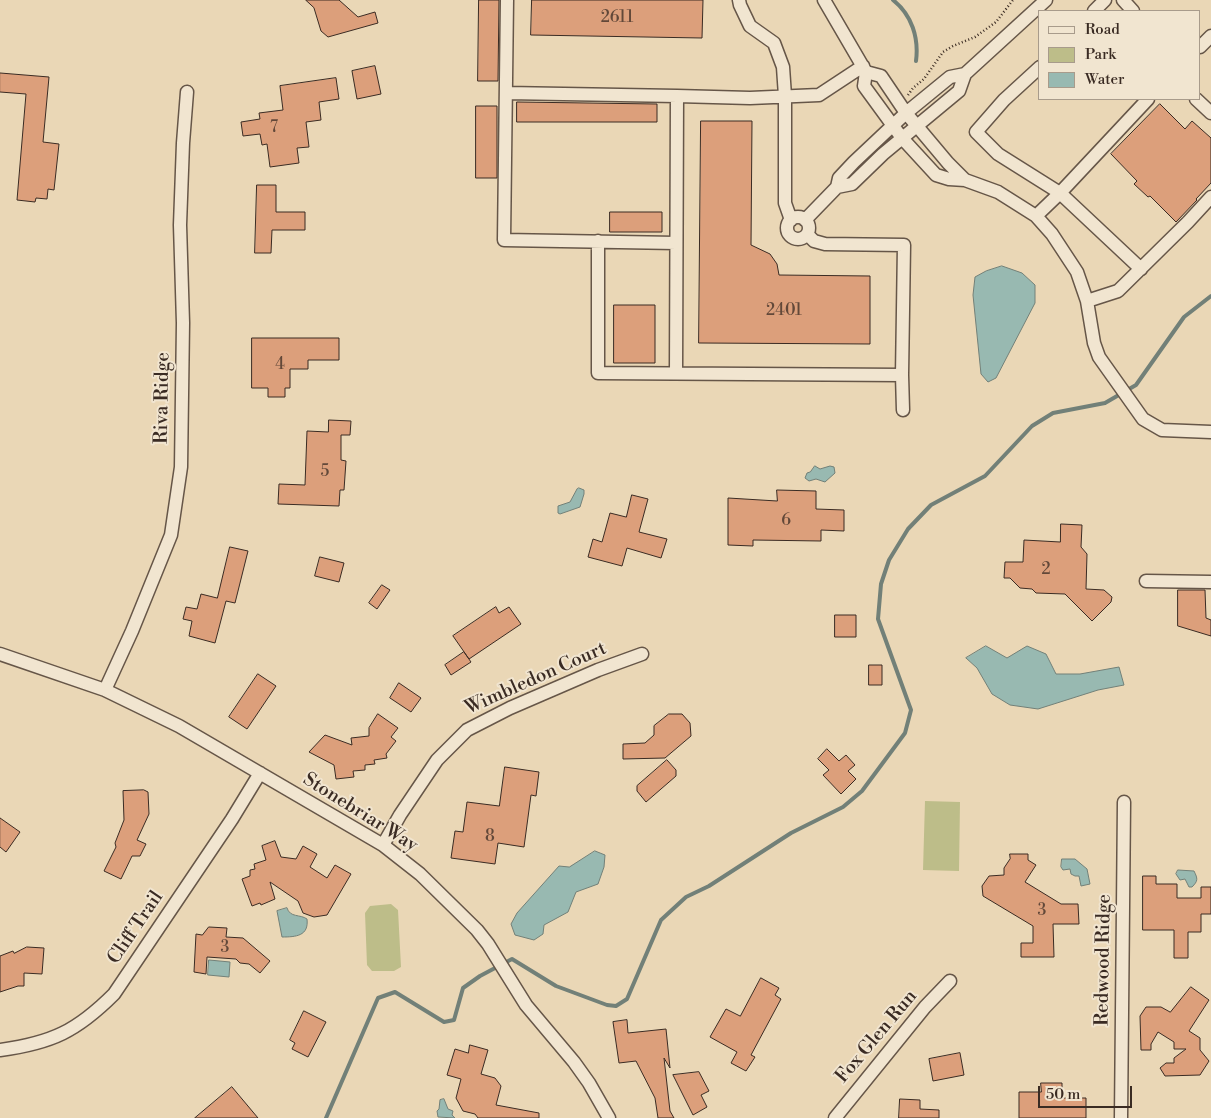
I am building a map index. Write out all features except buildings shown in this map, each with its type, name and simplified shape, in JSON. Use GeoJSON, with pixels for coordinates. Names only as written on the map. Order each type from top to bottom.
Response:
{"type":"FeatureCollection","features":[{"type":"Feature","properties":{"kind":"street"},"geometry":{"type":"LineString","coordinates":[[507,0],[504,240],[676,242]]}},
{"type":"Feature","properties":{"kind":"street"},"geometry":{"type":"LineString","coordinates":[[739,0],[750,26],[774,43],[783,67],[785,96],[785,203],[791,220],[787,230],[790,236],[800,239],[807,234],[808,227],[805,220]]}},
{"type":"Feature","properties":{"kind":"street"},"geometry":{"type":"LineString","coordinates":[[824,0],[865,69],[864,86],[902,138],[936,174],[949,180],[965,180],[998,192],[1036,216],[1052,234],[1077,272],[1087,301],[1094,343],[1099,357],[1143,419],[1162,430],[1211,432]]}},
{"type":"Feature","properties":{"kind":"street"},"geometry":{"type":"LineString","coordinates":[[837,187],[852,184],[916,125],[959,91],[965,74],[1046,0]]}},
{"type":"Feature","properties":{"kind":"street"},"geometry":{"type":"LineString","coordinates":[[1095,10],[1105,0]]}},
{"type":"Feature","properties":{"kind":"street"},"geometry":{"type":"LineString","coordinates":[[1123,0],[1131,10]]}},
{"type":"Feature","properties":{"kind":"street"},"geometry":{"type":"LineString","coordinates":[[1201,45],[1211,36]]}},
{"type":"Feature","properties":{"kind":"street"},"geometry":{"type":"LineString","coordinates":[[506,93],[750,98],[819,95],[865,69]]}},
{"type":"Feature","properties":{"kind":"street"},"geometry":{"type":"LineString","coordinates":[[865,69],[881,76],[916,125],[965,180]]}},
{"type":"Feature","properties":{"kind":"street"},"geometry":{"type":"LineString","coordinates":[[1038,69],[1004,100],[976,132],[998,154],[1060,193],[1141,269]]}},
{"type":"Feature","properties":{"kind":"street"},"geometry":{"type":"LineString","coordinates":[[805,220],[837,187],[839,178],[893,126],[903,108],[950,77],[965,74]]}},
{"type":"Feature","properties":{"kind":"street","name":"Riva Ridge"},"geometry":{"type":"LineString","coordinates":[[105,690],[132,631],[171,535],[180,477],[183,323],[180,225],[182,144],[187,92]]}},
{"type":"Feature","properties":{"kind":"street"},"geometry":{"type":"LineString","coordinates":[[676,373],[677,96]]}},
{"type":"Feature","properties":{"kind":"street"},"geometry":{"type":"LineString","coordinates":[[1036,216],[1147,100]]}},
{"type":"Feature","properties":{"kind":"street"},"geometry":{"type":"LineString","coordinates":[[1197,100],[1211,113]]}},
{"type":"Feature","properties":{"kind":"street"},"geometry":{"type":"LineString","coordinates":[[1087,301],[1118,291],[1211,197]]}},
{"type":"Feature","properties":{"kind":"street"},"geometry":{"type":"LineString","coordinates":[[791,220],[798,218],[805,220]]}},
{"type":"Feature","properties":{"kind":"street"},"geometry":{"type":"LineString","coordinates":[[807,234],[814,242],[825,244],[904,245],[903,410]]}},
{"type":"Feature","properties":{"kind":"street"},"geometry":{"type":"LineString","coordinates":[[598,241],[598,373],[902,375]]}},
{"type":"Feature","properties":{"kind":"street"},"geometry":{"type":"LineString","coordinates":[[1146,581],[1211,582]]}},
{"type":"Feature","properties":{"kind":"street","name":"Stonebriar Way"},"geometry":{"type":"LineString","coordinates":[[0,654],[105,690],[181,727],[383,845],[420,874],[477,930],[488,944],[526,1005],[574,1062],[589,1083],[609,1118]]}},
{"type":"Feature","properties":{"kind":"street","name":"Wimbledon Court"},"geometry":{"type":"LineString","coordinates":[[383,845],[400,815],[437,760],[454,740],[467,730],[510,708],[598,670],[642,654]]}},
{"type":"Feature","properties":{"kind":"street","name":"Cliff Trail"},"geometry":{"type":"LineString","coordinates":[[0,1050],[30,1046],[76,1027],[97,1011],[114,994],[232,819],[260,773]]}},
{"type":"Feature","properties":{"kind":"street","name":"Redwood Ridge"},"geometry":{"type":"LineString","coordinates":[[1121,1118],[1124,802]]}},
{"type":"Feature","properties":{"kind":"street","name":"Fox Glen Run"},"geometry":{"type":"LineString","coordinates":[[834,1118],[925,1007],[950,981]]}},
{"type":"Feature","properties":{"kind":"path"},"geometry":{"type":"LineString","coordinates":[[903,108],[908,93],[924,79],[943,52],[975,37],[996,22],[1012,0]]}},
{"type":"Feature","properties":{"kind":"green space"},"geometry":{"type":"Polygon","coordinates":[[[925,801],[960,802],[959,871],[923,870],[925,801]]]}},
{"type":"Feature","properties":{"kind":"green space"},"geometry":{"type":"Polygon","coordinates":[[[391,904],[398,910],[401,967],[394,971],[372,971],[367,965],[365,913],[370,906],[391,904]]]}},
{"type":"Feature","properties":{"kind":"water"},"geometry":{"type":"Polygon","coordinates":[[[1002,266],[1022,273],[1035,285],[1035,303],[996,378],[988,382],[981,374],[973,295],[975,277],[1002,266]]]}},
{"type":"Feature","properties":{"kind":"water"},"geometry":{"type":"Polygon","coordinates":[[[815,466],[820,469],[830,466],[834,467],[835,473],[825,482],[816,479],[809,481],[805,478],[807,473],[815,466]]]}},
{"type":"Feature","properties":{"kind":"water"},"geometry":{"type":"Polygon","coordinates":[[[579,488],[584,490],[580,507],[558,513],[558,506],[570,502],[579,488]]]}},
{"type":"Feature","properties":{"kind":"water"},"geometry":{"type":"Polygon","coordinates":[[[986,646],[1007,658],[1027,646],[1046,654],[1056,674],[1080,674],[1119,667],[1124,685],[1098,690],[1038,709],[1010,705],[992,694],[977,668],[966,658],[986,646]]]}},
{"type":"Feature","properties":{"kind":"water"},"geometry":{"type":"Polygon","coordinates":[[[595,851],[605,855],[604,867],[598,884],[576,892],[568,912],[544,925],[543,934],[534,940],[515,935],[511,924],[517,913],[559,866],[569,867],[595,851]]]}},
{"type":"Feature","properties":{"kind":"water"},"geometry":{"type":"Polygon","coordinates":[[[1062,859],[1075,859],[1087,869],[1090,884],[1081,886],[1079,876],[1071,874],[1070,869],[1063,870],[1061,867],[1062,859]]]}},
{"type":"Feature","properties":{"kind":"water"},"geometry":{"type":"Polygon","coordinates":[[[1178,870],[1194,871],[1197,880],[1192,887],[1189,887],[1185,879],[1180,880],[1176,874],[1178,870]]]}},
{"type":"Feature","properties":{"kind":"water"},"geometry":{"type":"Polygon","coordinates":[[[287,908],[293,915],[307,919],[307,925],[304,932],[300,934],[292,937],[282,937],[277,911],[287,908]]]}},
{"type":"Feature","properties":{"kind":"water"},"geometry":{"type":"Polygon","coordinates":[[[209,960],[230,962],[229,977],[208,975],[209,960]]]}},
{"type":"Feature","properties":{"kind":"water"},"geometry":{"type":"Polygon","coordinates":[[[444,1099],[448,1109],[453,1111],[452,1115],[455,1118],[438,1117],[437,1111],[440,1100],[444,1099]]]}},
{"type":"Feature","properties":{"kind":"waterway"},"geometry":{"type":"LineString","coordinates":[[893,0],[900,6],[913,28],[917,52],[916,61]]}},
{"type":"Feature","properties":{"kind":"waterway"},"geometry":{"type":"LineString","coordinates":[[326,1118],[378,998],[395,992],[444,1022],[454,1020],[463,988],[480,976],[512,959],[556,986],[607,1005],[616,1006],[627,999],[661,920],[686,897],[709,886],[791,833],[843,807],[862,791],[905,733],[911,710],[878,619],[881,584],[889,560],[908,529],[931,505],[985,476],[1032,426],[1053,413],[1105,403],[1136,385],[1184,317],[1211,296]]}}]}
